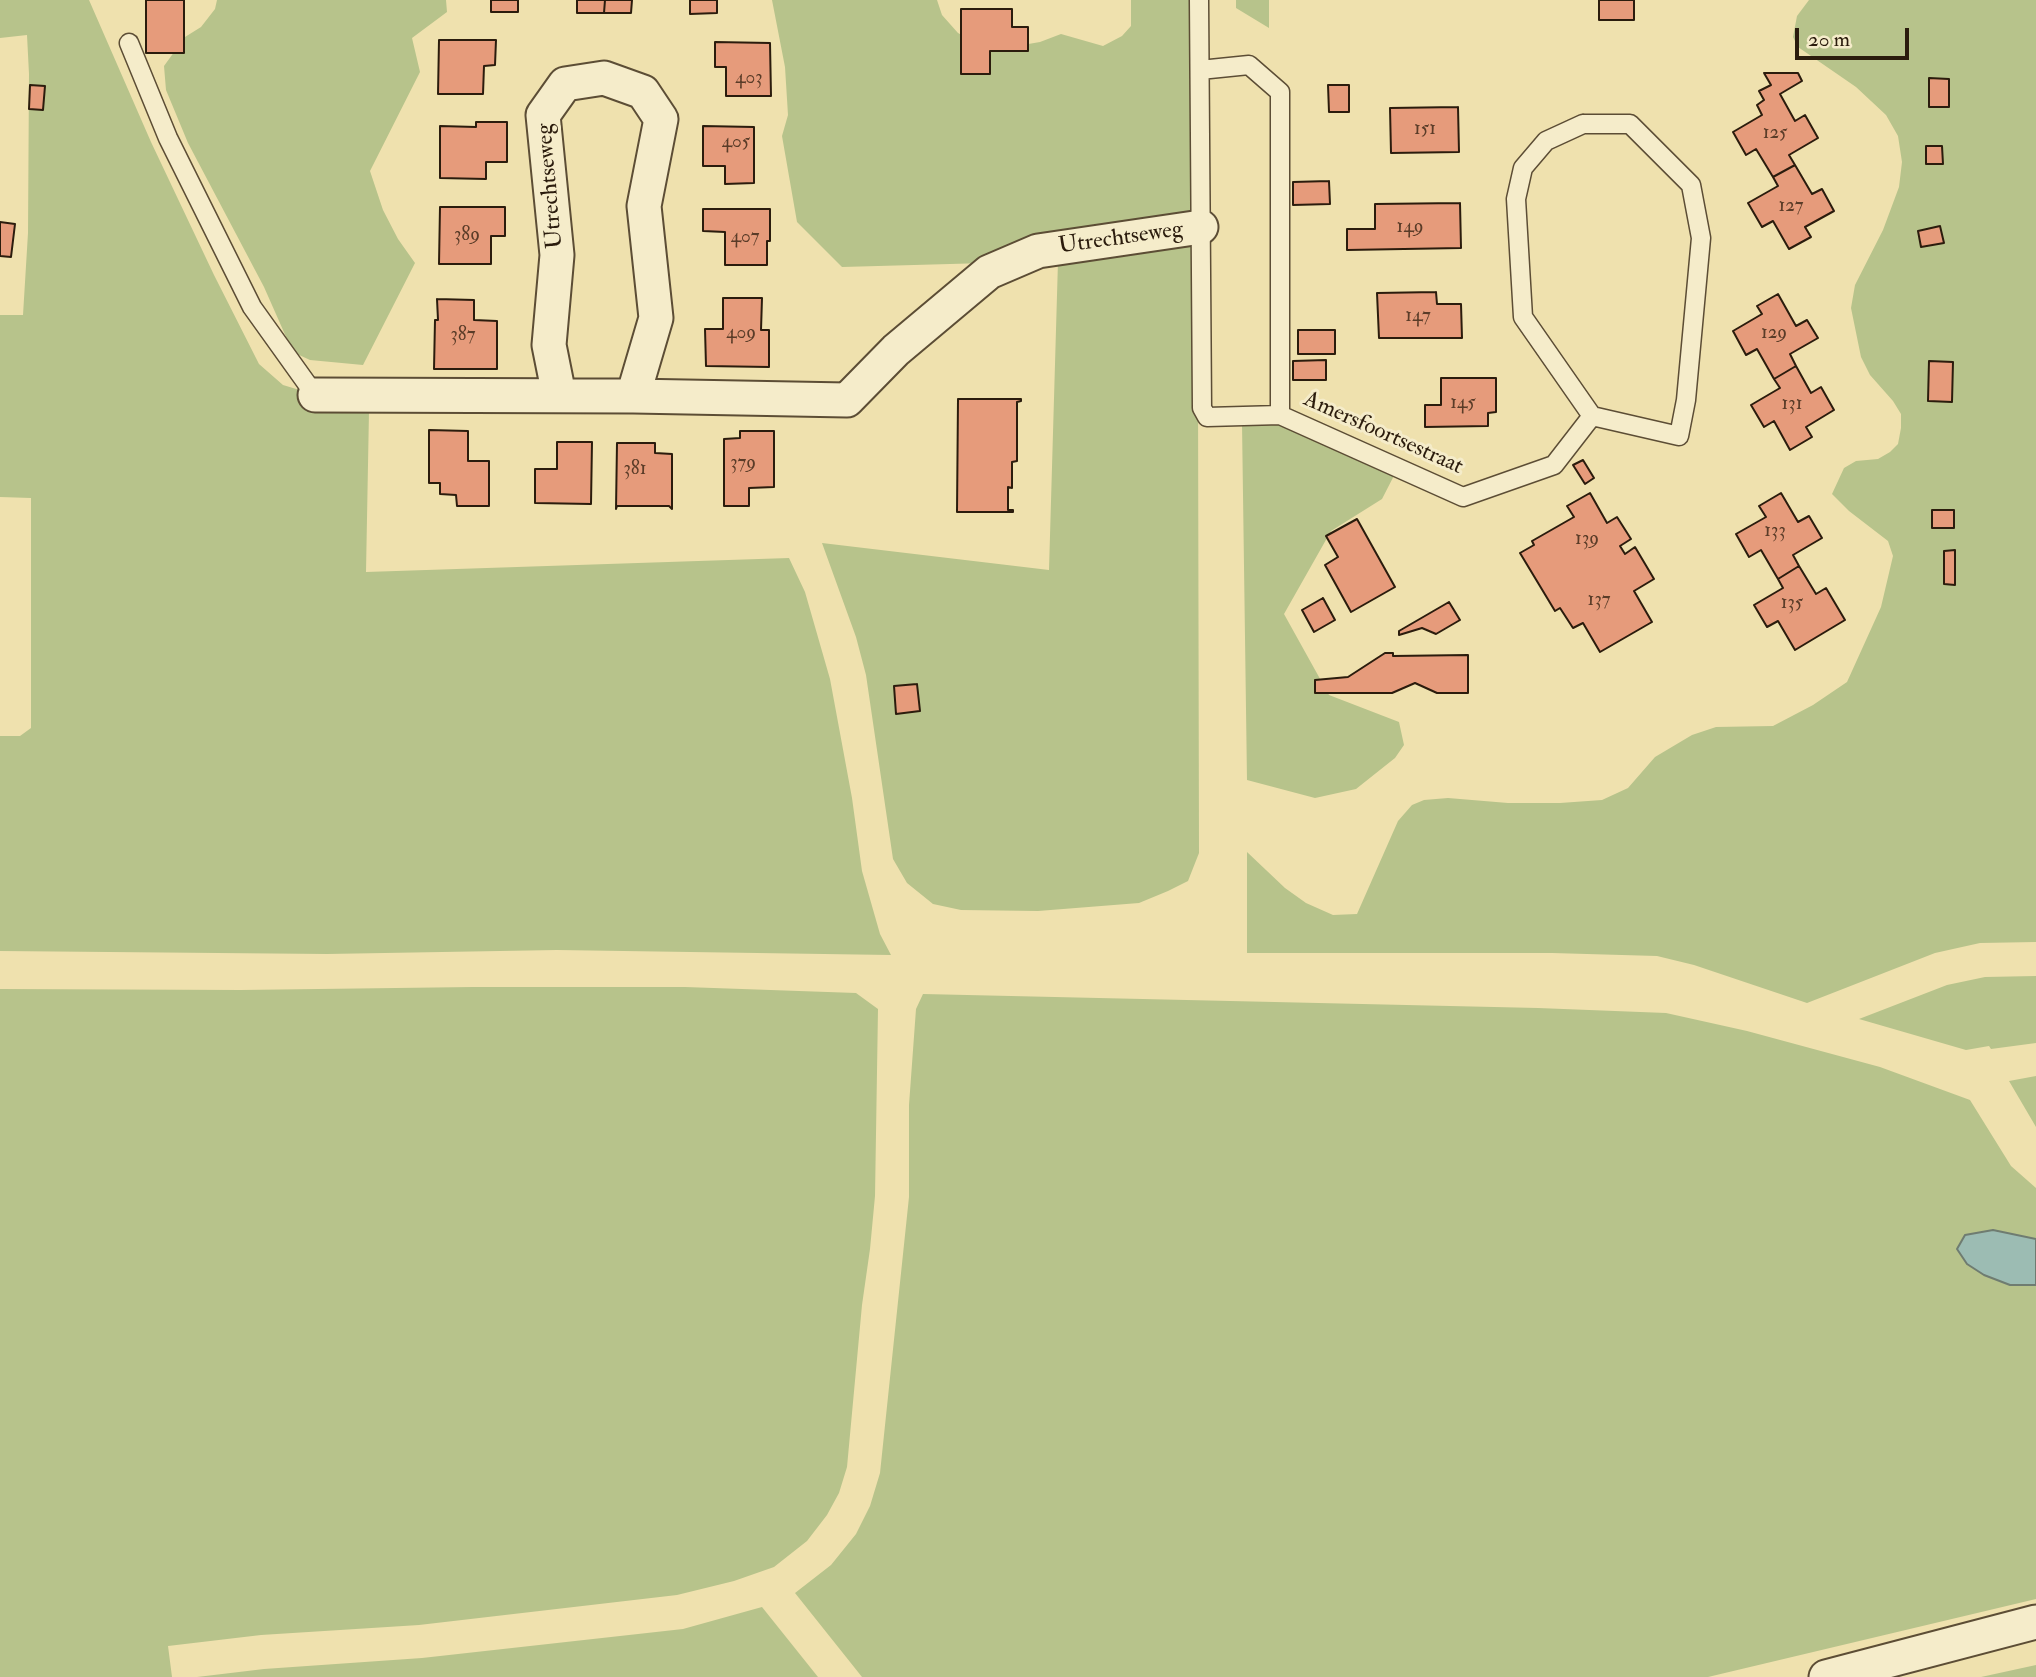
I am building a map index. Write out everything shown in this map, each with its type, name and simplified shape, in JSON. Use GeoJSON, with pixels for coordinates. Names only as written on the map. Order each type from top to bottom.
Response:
{"type":"FeatureCollection","features":[{"type":"Feature","properties":{"kind":"street","name":"Utrechtseweg"},"geometry":{"type":"LineString","coordinates":[[559,395],[549,345],[557,255],[543,115],[565,84],[604,78],[643,92],[661,119],[644,206],[656,318],[633,396]]}},
{"type":"Feature","properties":{"kind":"street","name":"Utrechtseweg"},"geometry":{"type":"LineString","coordinates":[[315,395],[559,395],[847,400],[896,350],[989,272],[1038,251],[1201,227]]}},
{"type":"Feature","properties":{"kind":"street"},"geometry":{"type":"LineString","coordinates":[[1826,1677],[2036,1622]]}},
{"type":"Feature","properties":{"kind":"lane","name":"Amersfoortsestraat"},"geometry":{"type":"LineString","coordinates":[[1199,0],[1202,408],[1207,417],[1280,415],[1463,497],[1554,464],[1592,416]]}},
{"type":"Feature","properties":{"kind":"lane"},"geometry":{"type":"LineString","coordinates":[[129,43],[168,138],[252,307],[315,395]]}},
{"type":"Feature","properties":{"kind":"lane"},"geometry":{"type":"LineString","coordinates":[[1200,70],[1249,65],[1280,92],[1280,415]]}},
{"type":"Feature","properties":{"kind":"lane"},"geometry":{"type":"LineString","coordinates":[[1583,124],[1630,124],[1691,186],[1701,238],[1686,400],[1679,436],[1592,416],[1523,317],[1516,199],[1524,168],[1546,141],[1583,124]]}},
{"type":"Feature","properties":{"kind":"green space"},"geometry":{"type":"Polygon","coordinates":[[[0,0],[89,0],[151,142],[259,364],[283,385],[369,411],[366,572],[789,558],[805,592],[830,679],[852,798],[862,871],[880,934],[891,955],[557,950],[327,954],[0,951],[0,736],[20,736],[31,728],[31,498],[0,497],[0,315],[23,315],[28,233],[29,74],[27,35],[0,38],[0,0]]]}},
{"type":"Feature","properties":{"kind":"green space"},"geometry":{"type":"Polygon","coordinates":[[[217,0],[446,0],[447,12],[412,38],[420,72],[370,171],[383,210],[398,239],[415,263],[363,365],[310,360],[297,354],[188,143],[166,90],[164,66],[185,37],[201,27],[215,9],[217,0]]]}},
{"type":"Feature","properties":{"kind":"green space"},"geometry":{"type":"Polygon","coordinates":[[[772,0],[937,0],[942,15],[958,33],[975,42],[1011,47],[1040,42],[1061,34],[1103,46],[1122,36],[1131,26],[1131,0],[1193,0],[1198,388],[1199,853],[1188,881],[1168,891],[1139,903],[1038,911],[961,910],[933,904],[907,883],[893,859],[866,675],[856,637],[822,543],[1049,570],[1058,261],[842,267],[797,222],[782,136],[788,115],[785,67],[772,0]]]}},
{"type":"Feature","properties":{"kind":"green space"},"geometry":{"type":"Polygon","coordinates":[[[1236,0],[1269,0],[1269,28],[1236,8],[1236,0]]]}},
{"type":"Feature","properties":{"kind":"green space"},"geometry":{"type":"Polygon","coordinates":[[[1809,0],[2036,0],[2036,942],[1980,943],[1935,953],[1807,1003],[1694,965],[1657,956],[1552,953],[1247,953],[1247,852],[1285,888],[1306,903],[1333,915],[1357,914],[1398,821],[1412,805],[1424,800],[1448,798],[1508,803],[1602,800],[1628,788],[1655,757],[1692,735],[1716,727],[1773,726],[1813,705],[1847,682],[1881,607],[1893,556],[1888,541],[1832,494],[1844,468],[1856,461],[1878,459],[1890,452],[1898,444],[1901,428],[1901,414],[1870,375],[1861,357],[1851,308],[1855,285],[1883,230],[1899,187],[1902,162],[1898,136],[1886,115],[1856,87],[1798,47],[1793,37],[1797,16],[1809,0]]]}},
{"type":"Feature","properties":{"kind":"green space"},"geometry":{"type":"Polygon","coordinates":[[[1273,422],[1401,462],[1382,499],[1331,531],[1284,614],[1329,695],[1399,722],[1404,745],[1395,758],[1356,789],[1315,798],[1247,780],[1242,423],[1273,422]]]}},
{"type":"Feature","properties":{"kind":"green space"},"geometry":{"type":"Polygon","coordinates":[[[2036,976],[2036,1043],[1966,1050],[1859,1019],[1947,985],[1985,977],[2036,976]]]}},
{"type":"Feature","properties":{"kind":"green space"},"geometry":{"type":"Polygon","coordinates":[[[685,987],[856,993],[878,1009],[875,1196],[870,1249],[847,1467],[839,1493],[827,1515],[807,1541],[774,1567],[734,1581],[677,1595],[419,1625],[261,1635],[168,1646],[172,1677],[0,1677],[0,989],[685,987]]]}},
{"type":"Feature","properties":{"kind":"green space"},"geometry":{"type":"Polygon","coordinates":[[[923,994],[1666,1013],[1747,1031],[1880,1067],[1970,1100],[2011,1166],[2036,1188],[2036,1239],[1993,1230],[2026,1286],[2036,1285],[2036,1599],[1708,1677],[862,1677],[795,1593],[831,1565],[856,1534],[870,1506],[880,1473],[909,1197],[909,1105],[916,1009],[923,994]]]}},
{"type":"Feature","properties":{"kind":"green space"},"geometry":{"type":"Polygon","coordinates":[[[2036,1076],[2036,1127],[2009,1081],[2036,1076]]]}},
{"type":"Feature","properties":{"kind":"green space"},"geometry":{"type":"Polygon","coordinates":[[[762,1607],[818,1677],[197,1677],[264,1669],[422,1658],[683,1629],[762,1607]]]}},
{"type":"Feature","properties":{"kind":"green space"},"geometry":{"type":"Polygon","coordinates":[[[2036,1665],[2036,1677],[1981,1677],[2036,1665]]]}},
{"type":"Feature","properties":{"kind":"water"},"geometry":{"type":"Polygon","coordinates":[[[1993,1230],[2036,1239],[2036,1285],[2010,1285],[1984,1275],[1967,1264],[1957,1249],[1965,1235],[1993,1230]]]}},
{"type":"Feature","properties":{"kind":"building"},"geometry":{"type":"Polygon","coordinates":[[[146,0],[184,0],[184,53],[146,53],[146,0]]]}},
{"type":"Feature","properties":{"kind":"building"},"geometry":{"type":"Polygon","coordinates":[[[491,0],[518,0],[518,12],[491,12],[491,0]]]}},
{"type":"Feature","properties":{"kind":"building"},"geometry":{"type":"Polygon","coordinates":[[[577,0],[605,0],[604,13],[577,13],[577,0]]]}},
{"type":"Feature","properties":{"kind":"building"},"geometry":{"type":"Polygon","coordinates":[[[605,0],[632,0],[631,13],[604,13],[605,0]]]}},
{"type":"Feature","properties":{"kind":"building"},"geometry":{"type":"Polygon","coordinates":[[[690,0],[717,0],[717,13],[690,14],[690,0]]]}},
{"type":"Feature","properties":{"kind":"building"},"geometry":{"type":"Polygon","coordinates":[[[1599,0],[1634,0],[1634,20],[1599,20],[1599,0]]]}},
{"type":"Feature","properties":{"kind":"building"},"geometry":{"type":"Polygon","coordinates":[[[961,9],[1012,9],[1012,27],[1028,27],[1028,51],[990,51],[990,74],[961,74],[961,9]]]}},
{"type":"Feature","properties":{"kind":"building"},"geometry":{"type":"Polygon","coordinates":[[[439,40],[496,40],[495,65],[484,66],[483,94],[438,94],[439,40]]]}},
{"type":"Feature","properties":{"kind":"building"},"geometry":{"type":"Polygon","coordinates":[[[715,42],[770,43],[771,96],[726,96],[726,67],[715,67],[715,42]]]}},
{"type":"Feature","properties":{"kind":"building"},"geometry":{"type":"Polygon","coordinates":[[[1764,73],[1798,73],[1802,81],[1780,94],[1795,121],[1805,115],[1818,138],[1789,155],[1795,165],[1773,177],[1756,149],[1746,155],[1733,132],[1762,115],[1757,105],[1764,100],[1759,91],[1771,85],[1764,73]]]}},
{"type":"Feature","properties":{"kind":"building"},"geometry":{"type":"Polygon","coordinates":[[[1929,78],[1949,79],[1949,107],[1929,107],[1929,78]]]}},
{"type":"Feature","properties":{"kind":"building"},"geometry":{"type":"Polygon","coordinates":[[[30,85],[45,86],[43,110],[29,109],[30,85]]]}},
{"type":"Feature","properties":{"kind":"building"},"geometry":{"type":"Polygon","coordinates":[[[1328,85],[1349,85],[1349,112],[1329,112],[1328,85]]]}},
{"type":"Feature","properties":{"kind":"building"},"geometry":{"type":"Polygon","coordinates":[[[1458,107],[1459,152],[1391,153],[1390,108],[1458,107]]]}},
{"type":"Feature","properties":{"kind":"building"},"geometry":{"type":"Polygon","coordinates":[[[476,122],[507,122],[507,162],[486,162],[486,179],[440,178],[440,126],[476,127],[476,122]]]}},
{"type":"Feature","properties":{"kind":"building"},"geometry":{"type":"Polygon","coordinates":[[[703,126],[754,127],[754,183],[725,184],[725,166],[703,166],[703,126]]]}},
{"type":"Feature","properties":{"kind":"building"},"geometry":{"type":"Polygon","coordinates":[[[1926,146],[1942,146],[1943,164],[1926,164],[1926,146]]]}},
{"type":"Feature","properties":{"kind":"building"},"geometry":{"type":"Polygon","coordinates":[[[1795,165],[1812,194],[1822,189],[1834,211],[1805,227],[1811,237],[1789,249],[1773,221],[1762,227],[1748,203],[1778,186],[1773,177],[1795,165]]]}},
{"type":"Feature","properties":{"kind":"building"},"geometry":{"type":"Polygon","coordinates":[[[1329,181],[1330,204],[1293,205],[1293,182],[1329,181]]]}},
{"type":"Feature","properties":{"kind":"building"},"geometry":{"type":"Polygon","coordinates":[[[1460,203],[1461,248],[1347,250],[1347,229],[1375,229],[1375,204],[1460,203]]]}},
{"type":"Feature","properties":{"kind":"building"},"geometry":{"type":"Polygon","coordinates":[[[440,207],[505,207],[505,236],[491,236],[491,264],[439,264],[440,207]]]}},
{"type":"Feature","properties":{"kind":"building"},"geometry":{"type":"Polygon","coordinates":[[[703,209],[770,209],[767,265],[725,265],[725,232],[703,231],[703,209]]]}},
{"type":"Feature","properties":{"kind":"building"},"geometry":{"type":"Polygon","coordinates":[[[0,222],[15,224],[11,257],[0,256],[0,222]]]}},
{"type":"Feature","properties":{"kind":"building"},"geometry":{"type":"Polygon","coordinates":[[[1940,226],[1944,243],[1921,247],[1918,231],[1940,226]]]}},
{"type":"Feature","properties":{"kind":"building"},"geometry":{"type":"Polygon","coordinates":[[[1436,292],[1437,304],[1461,304],[1462,338],[1379,338],[1377,293],[1436,292]]]}},
{"type":"Feature","properties":{"kind":"building"},"geometry":{"type":"Polygon","coordinates":[[[1778,294],[1796,326],[1807,320],[1818,338],[1790,354],[1796,366],[1774,379],[1757,349],[1746,355],[1733,331],[1762,314],[1757,306],[1778,294]]]}},
{"type":"Feature","properties":{"kind":"building"},"geometry":{"type":"Polygon","coordinates":[[[723,298],[762,298],[761,330],[769,330],[769,367],[706,366],[705,329],[723,329],[723,298]]]}},
{"type":"Feature","properties":{"kind":"building"},"geometry":{"type":"Polygon","coordinates":[[[437,299],[474,300],[474,320],[497,321],[497,369],[434,369],[437,299]]]}},
{"type":"Feature","properties":{"kind":"building"},"geometry":{"type":"Polygon","coordinates":[[[1298,330],[1335,330],[1335,354],[1298,354],[1298,330]]]}},
{"type":"Feature","properties":{"kind":"building"},"geometry":{"type":"Polygon","coordinates":[[[1326,360],[1326,380],[1293,380],[1293,361],[1326,360]]]}},
{"type":"Feature","properties":{"kind":"building"},"geometry":{"type":"Polygon","coordinates":[[[1929,361],[1953,362],[1952,402],[1928,401],[1929,361]]]}},
{"type":"Feature","properties":{"kind":"building"},"geometry":{"type":"Polygon","coordinates":[[[1796,366],[1811,393],[1821,387],[1834,410],[1806,427],[1812,437],[1790,450],[1774,421],[1764,427],[1751,405],[1780,388],[1774,379],[1796,366]]]}},
{"type":"Feature","properties":{"kind":"building"},"geometry":{"type":"Polygon","coordinates":[[[1441,378],[1496,378],[1496,412],[1488,413],[1488,426],[1425,427],[1425,405],[1441,405],[1441,378]]]}},
{"type":"Feature","properties":{"kind":"building"},"geometry":{"type":"Polygon","coordinates":[[[958,399],[1021,399],[1017,402],[1017,461],[1012,462],[1012,488],[1008,487],[1008,510],[1013,512],[957,512],[958,399]]]}},
{"type":"Feature","properties":{"kind":"building"},"geometry":{"type":"Polygon","coordinates":[[[429,430],[468,431],[468,461],[489,461],[489,506],[457,506],[456,495],[440,494],[440,483],[429,483],[429,430]]]}},
{"type":"Feature","properties":{"kind":"building"},"geometry":{"type":"Polygon","coordinates":[[[740,431],[774,431],[774,487],[749,488],[749,506],[724,506],[724,439],[740,438],[740,431]]]}},
{"type":"Feature","properties":{"kind":"building"},"geometry":{"type":"Polygon","coordinates":[[[557,442],[592,442],[591,504],[535,503],[535,469],[557,469],[557,442]]]}},
{"type":"Feature","properties":{"kind":"building"},"geometry":{"type":"Polygon","coordinates":[[[617,443],[655,443],[655,453],[672,454],[672,509],[669,506],[617,506],[616,509],[617,443]]]}},
{"type":"Feature","properties":{"kind":"building"},"geometry":{"type":"Polygon","coordinates":[[[1583,460],[1594,478],[1585,484],[1573,465],[1583,460]]]}},
{"type":"Feature","properties":{"kind":"building"},"geometry":{"type":"Polygon","coordinates":[[[1590,493],[1607,523],[1617,517],[1631,539],[1620,546],[1625,554],[1635,547],[1654,579],[1634,591],[1652,622],[1600,652],[1583,623],[1573,628],[1560,608],[1555,611],[1520,553],[1534,545],[1532,541],[1574,517],[1567,506],[1590,493]]]}},
{"type":"Feature","properties":{"kind":"building"},"geometry":{"type":"Polygon","coordinates":[[[1781,493],[1798,522],[1809,516],[1822,538],[1793,555],[1799,566],[1778,579],[1761,550],[1749,557],[1736,534],[1766,517],[1759,506],[1781,493]]]}},
{"type":"Feature","properties":{"kind":"building"},"geometry":{"type":"Polygon","coordinates":[[[1932,510],[1954,510],[1954,528],[1932,528],[1932,510]]]}},
{"type":"Feature","properties":{"kind":"building"},"geometry":{"type":"Polygon","coordinates":[[[1357,519],[1395,587],[1351,612],[1325,565],[1338,557],[1326,536],[1357,519]]]}},
{"type":"Feature","properties":{"kind":"building"},"geometry":{"type":"Polygon","coordinates":[[[1955,550],[1955,585],[1944,584],[1944,551],[1955,550]]]}},
{"type":"Feature","properties":{"kind":"building"},"geometry":{"type":"Polygon","coordinates":[[[1799,566],[1816,594],[1826,588],[1845,620],[1795,650],[1778,621],[1767,627],[1754,605],[1783,588],[1778,579],[1799,566]]]}},
{"type":"Feature","properties":{"kind":"building"},"geometry":{"type":"Polygon","coordinates":[[[1323,598],[1335,620],[1314,632],[1302,610],[1323,598]]]}},
{"type":"Feature","properties":{"kind":"building"},"geometry":{"type":"Polygon","coordinates":[[[1449,602],[1460,620],[1436,634],[1422,628],[1399,635],[1399,631],[1449,602]]]}},
{"type":"Feature","properties":{"kind":"building"},"geometry":{"type":"Polygon","coordinates":[[[1385,653],[1393,653],[1393,656],[1468,655],[1468,693],[1437,693],[1415,683],[1392,693],[1315,693],[1315,680],[1348,677],[1385,653]]]}},
{"type":"Feature","properties":{"kind":"building"},"geometry":{"type":"Polygon","coordinates":[[[917,684],[920,711],[896,714],[894,686],[917,684]]]}}]}
